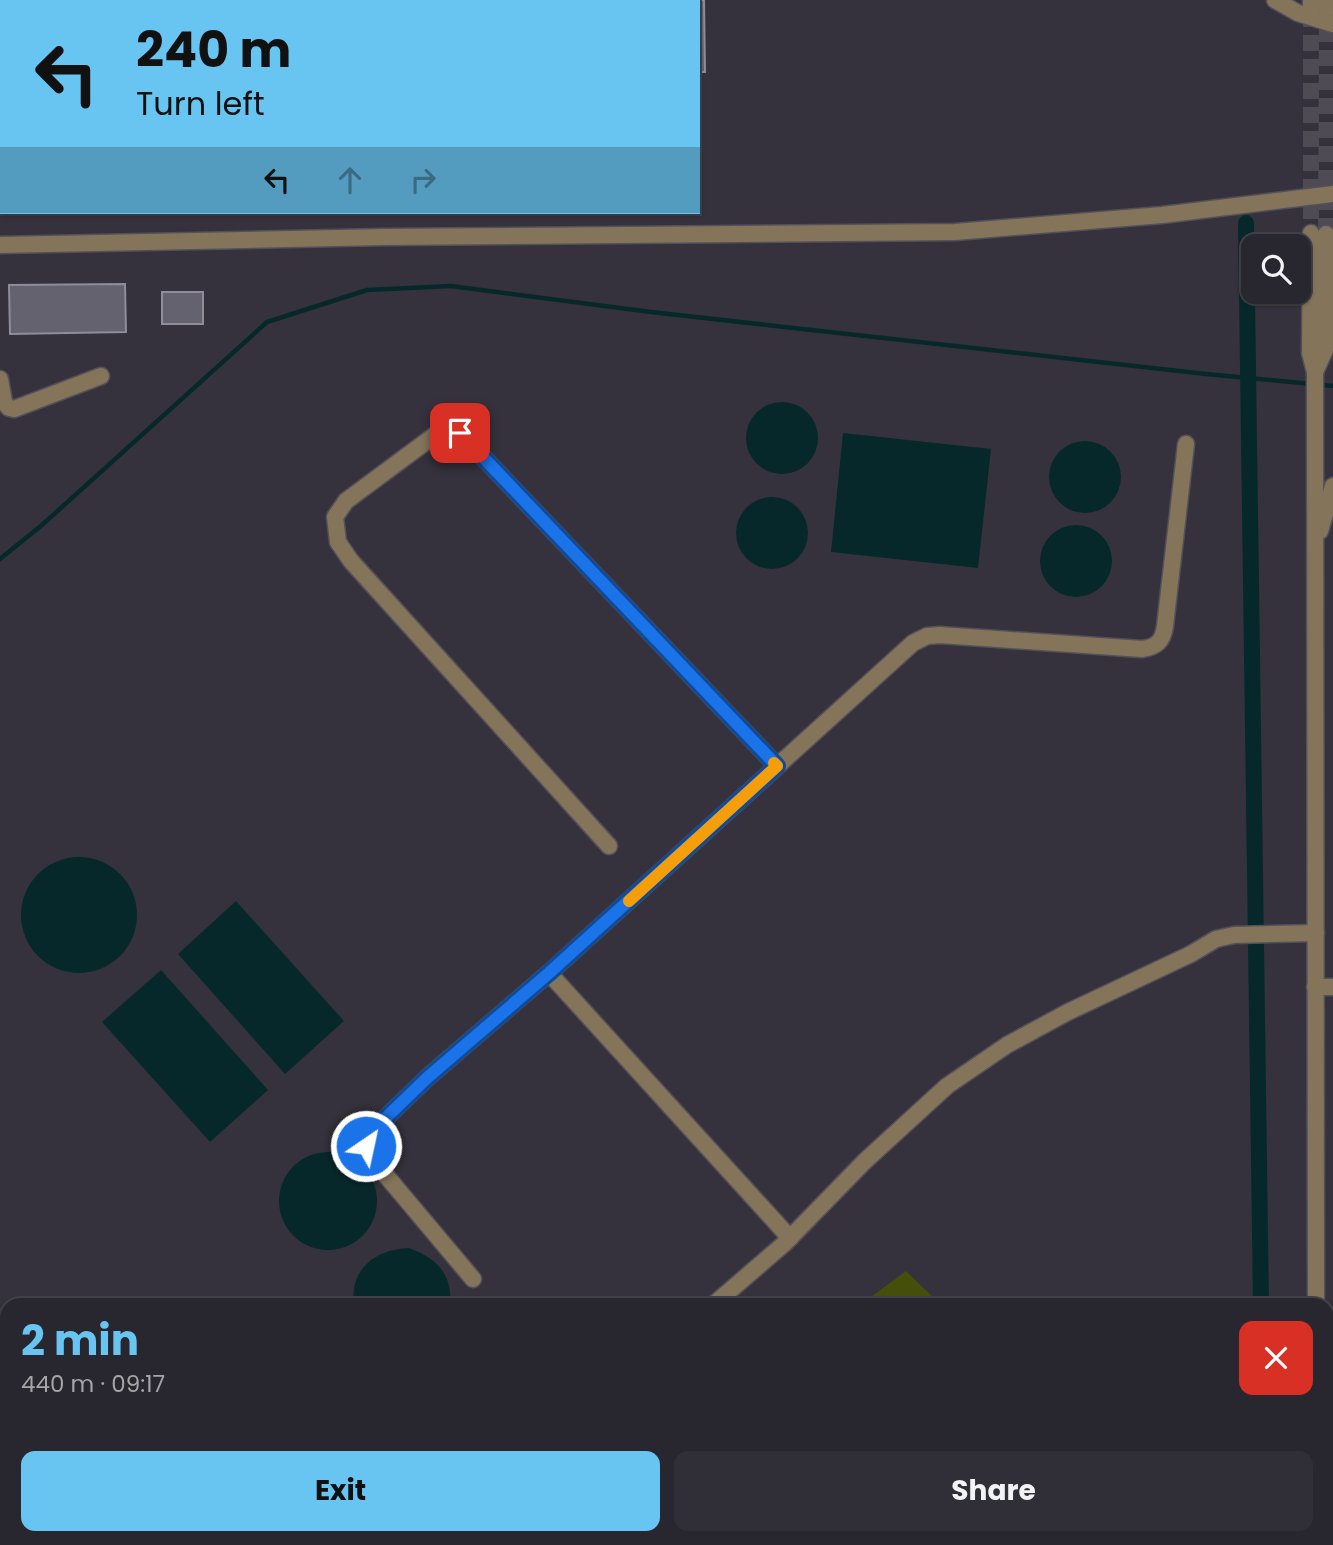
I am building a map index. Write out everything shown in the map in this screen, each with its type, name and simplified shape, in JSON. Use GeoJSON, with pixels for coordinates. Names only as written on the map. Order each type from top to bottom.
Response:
{"type":"FeatureCollection","features":[{"type":"Feature","properties":{"kind":"street"},"geometry":{"type":"LineString","coordinates":[[1275,0],[1298,13],[1322,9]]}},
{"type":"Feature","properties":{"kind":"street"},"geometry":{"type":"LineString","coordinates":[[0,245],[371,237],[955,232],[1163,215],[1333,194]]}},
{"type":"Feature","properties":{"kind":"street"},"geometry":{"type":"LineString","coordinates":[[1315,1298],[1315,372],[1310,353],[1318,234]]}},
{"type":"Feature","properties":{"kind":"street"},"geometry":{"type":"LineString","coordinates":[[0,379],[4,401],[9,408],[14,409],[101,376]]}},
{"type":"Feature","properties":{"kind":"street"},"geometry":{"type":"LineString","coordinates":[[609,846],[351,561],[338,542],[335,517],[346,501],[439,432],[446,430],[460,433],[777,766]]}},
{"type":"Feature","properties":{"kind":"street"},"geometry":{"type":"LineString","coordinates":[[473,1279],[373,1160],[366,1146],[370,1133],[427,1078],[549,973],[913,643],[927,636],[940,635],[1142,649],[1152,648],[1160,642],[1165,626],[1185,444]]}},
{"type":"Feature","properties":{"kind":"street"},"geometry":{"type":"LineString","coordinates":[[1315,546],[1333,486]]}},
{"type":"Feature","properties":{"kind":"street"},"geometry":{"type":"LineString","coordinates":[[721,1298],[790,1238],[865,1161],[947,1086],[1007,1045],[1216,939],[1234,935],[1316,933]]}},
{"type":"Feature","properties":{"kind":"street"},"geometry":{"type":"LineString","coordinates":[[549,973],[790,1238]]}},
{"type":"Feature","properties":{"kind":"street"},"geometry":{"type":"LineString","coordinates":[[1315,987],[1333,987]]}},
{"type":"Feature","properties":{"kind":"green space"},"geometry":{"type":"Polygon","coordinates":[[[906,1271],[934,1298],[869,1298],[906,1271]]]}},
{"type":"Feature","properties":{"kind":"shaded area"},"geometry":{"type":"Polygon","coordinates":[[[782,402],[802,408],[812,418],[818,438],[812,458],[802,468],[782,474],[762,468],[752,458],[746,438],[752,418],[762,408],[782,402]]]}},
{"type":"Feature","properties":{"kind":"shaded area"},"geometry":{"type":"Polygon","coordinates":[[[843,433],[991,449],[978,568],[831,552],[843,433]]]}},
{"type":"Feature","properties":{"kind":"shaded area"},"geometry":{"type":"Polygon","coordinates":[[[1085,441],[1099,444],[1111,451],[1118,463],[1121,477],[1118,491],[1111,503],[1099,510],[1085,513],[1071,510],[1059,503],[1052,491],[1049,477],[1052,463],[1059,451],[1071,444],[1085,441]]]}},
{"type":"Feature","properties":{"kind":"shaded area"},"geometry":{"type":"Polygon","coordinates":[[[772,497],[786,500],[798,507],[805,519],[808,533],[805,547],[798,559],[786,566],[772,569],[758,566],[746,559],[739,547],[736,533],[739,519],[746,507],[758,500],[772,497]]]}},
{"type":"Feature","properties":{"kind":"shaded area"},"geometry":{"type":"Polygon","coordinates":[[[1076,525],[1090,528],[1102,535],[1109,547],[1112,561],[1109,575],[1102,587],[1090,594],[1076,597],[1062,594],[1050,587],[1043,575],[1040,561],[1043,547],[1050,535],[1062,528],[1076,525]]]}},
{"type":"Feature","properties":{"kind":"shaded area"},"geometry":{"type":"Polygon","coordinates":[[[79,857],[101,862],[120,874],[132,893],[137,915],[132,937],[120,956],[101,968],[79,973],[57,968],[38,956],[26,937],[21,915],[26,893],[38,874],[57,862],[79,857]]]}},
{"type":"Feature","properties":{"kind":"shaded area"},"geometry":{"type":"Polygon","coordinates":[[[236,901],[344,1021],[285,1074],[178,954],[236,901]]]}},
{"type":"Feature","properties":{"kind":"shaded area"},"geometry":{"type":"Polygon","coordinates":[[[161,970],[268,1090],[210,1142],[102,1022],[161,970]]]}},
{"type":"Feature","properties":{"kind":"shaded area"},"geometry":{"type":"Polygon","coordinates":[[[328,1152],[347,1156],[362,1167],[373,1182],[377,1201],[373,1220],[362,1235],[347,1246],[328,1250],[309,1246],[294,1235],[283,1220],[279,1201],[283,1182],[294,1167],[309,1156],[328,1152]]]}},
{"type":"Feature","properties":{"kind":"shaded area"},"geometry":{"type":"Polygon","coordinates":[[[409,1248],[435,1263],[446,1276],[450,1298],[354,1298],[356,1281],[367,1263],[397,1249],[409,1248]]]}},
{"type":"Feature","properties":{"kind":"building"},"geometry":{"type":"Polygon","coordinates":[[[700,0],[704,0],[705,72],[700,72],[700,0]]]}},
{"type":"Feature","properties":{"kind":"building"},"geometry":{"type":"Polygon","coordinates":[[[125,284],[126,332],[10,334],[9,285],[125,284]]]}},
{"type":"Feature","properties":{"kind":"building"},"geometry":{"type":"Polygon","coordinates":[[[162,292],[203,292],[203,324],[162,324],[162,292]]]}},
{"type":"Feature","properties":{"kind":"waterway"},"geometry":{"type":"LineString","coordinates":[[1246,223],[1261,1298]]}},
{"type":"Feature","properties":{"kind":"waterway"},"geometry":{"type":"LineString","coordinates":[[0,559],[42,525],[267,322],[367,290],[451,286],[651,312],[1333,386]]}},
{"type":"Feature","properties":{"kind":"tunnel"},"geometry":{"type":"LineString","coordinates":[[1326,234],[1327,10]]}},
{"type":"Feature","properties":{"kind":"tunnel"},"geometry":{"type":"LineString","coordinates":[[1311,11],[1311,233]]}},
{"type":"Feature","properties":{"kind":"slow traffic"},"geometry":{"type":"LineString","coordinates":[[629,901],[777,766],[774,763]]}},
{"type":"Feature","properties":{"kind":"route"},"geometry":{"type":"LineString","coordinates":[[366,1146],[370,1133],[427,1078],[549,973],[777,766],[460,433]]}}]}
